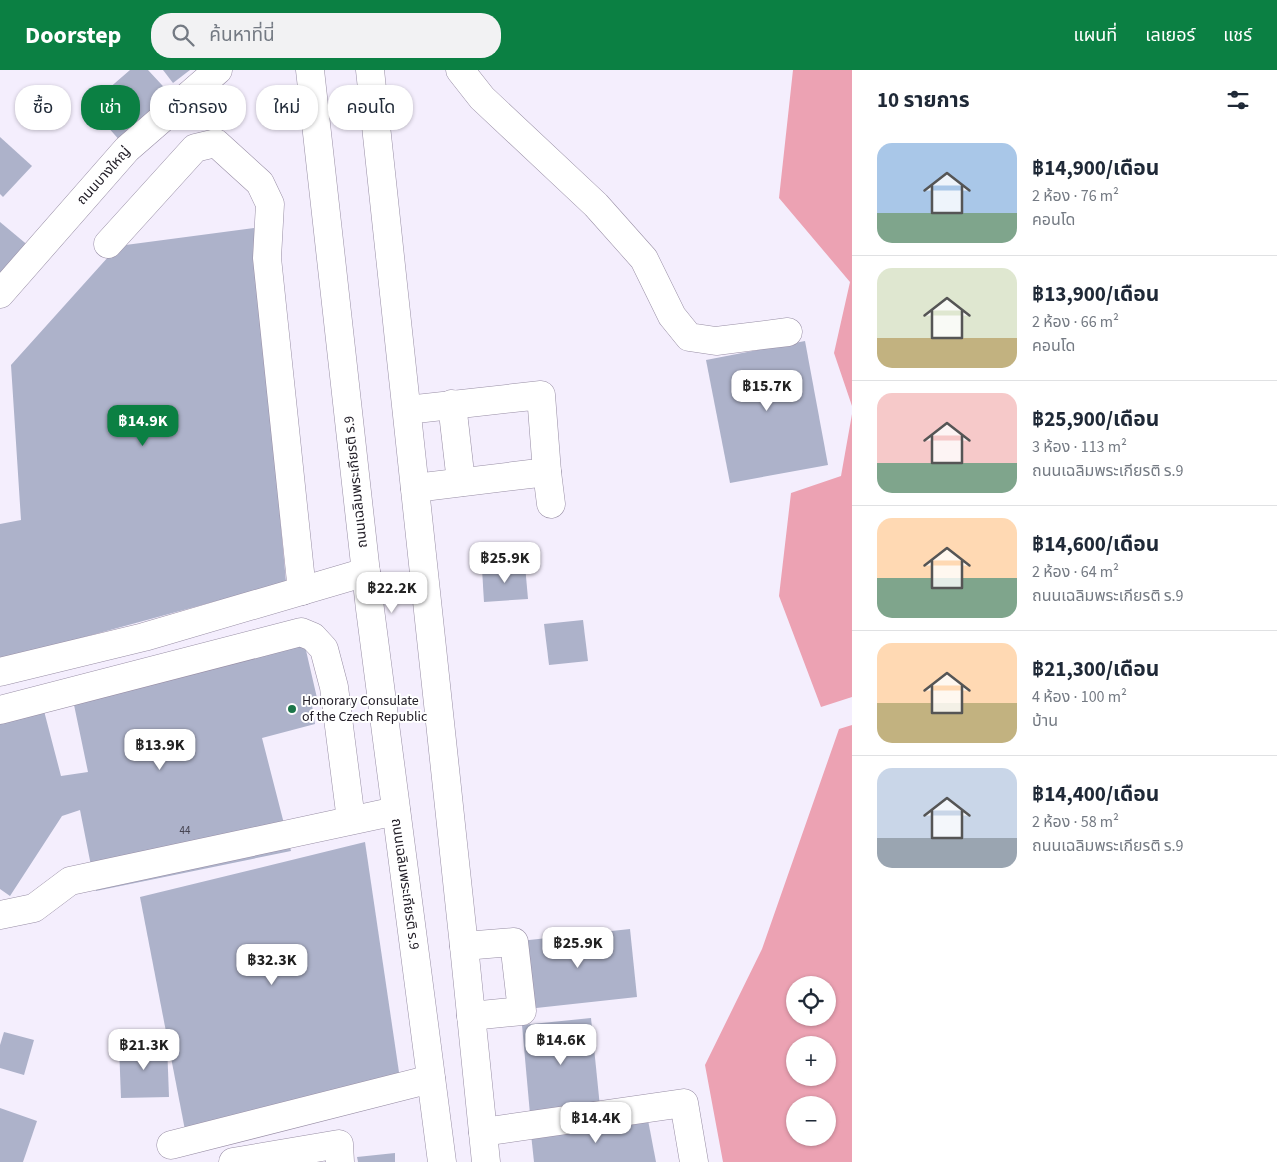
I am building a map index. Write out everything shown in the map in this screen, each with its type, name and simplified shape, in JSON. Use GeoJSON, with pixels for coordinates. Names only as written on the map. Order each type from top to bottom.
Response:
{"type":"FeatureCollection","features":[{"type":"Feature","properties":{"kind":"main road","name":"ถนนบางใหญ่"},"geometry":{"type":"LineString","coordinates":[[0,294],[127,149],[218,70]]}},
{"type":"Feature","properties":{"kind":"main road","name":"ถนนเฉลิมพระเกียรติ ร.9"},"geometry":{"type":"LineString","coordinates":[[310,70],[366,572],[442,1162]]}},
{"type":"Feature","properties":{"kind":"main road"},"geometry":{"type":"LineString","coordinates":[[370,70],[486,1162]]}},
{"type":"Feature","properties":{"kind":"main road"},"geometry":{"type":"LineString","coordinates":[[460,70],[482,98],[596,205],[644,258],[672,316],[689,337],[716,341],[788,332]]}},
{"type":"Feature","properties":{"kind":"main road"},"geometry":{"type":"LineString","coordinates":[[108,244],[195,148],[216,143],[260,183],[270,204],[267,258],[302,590]]}},
{"type":"Feature","properties":{"kind":"main road"},"geometry":{"type":"LineString","coordinates":[[406,410],[541,395],[551,504]]}},
{"type":"Feature","properties":{"kind":"main road"},"geometry":{"type":"LineString","coordinates":[[452,404],[461,482]]}},
{"type":"Feature","properties":{"kind":"main road"},"geometry":{"type":"LineString","coordinates":[[415,488],[547,472]]}},
{"type":"Feature","properties":{"kind":"main road"},"geometry":{"type":"LineString","coordinates":[[0,672],[144,637],[366,572]]}},
{"type":"Feature","properties":{"kind":"main road"},"geometry":{"type":"LineString","coordinates":[[0,710],[301,632],[313,637],[324,649],[334,688],[351,820]]}},
{"type":"Feature","properties":{"kind":"main road"},"geometry":{"type":"LineString","coordinates":[[0,915],[34,908],[70,881],[396,811]]}},
{"type":"Feature","properties":{"kind":"main road"},"geometry":{"type":"LineString","coordinates":[[464,946],[514,942],[522,1011],[471,1016]]}},
{"type":"Feature","properties":{"kind":"main road"},"geometry":{"type":"LineString","coordinates":[[171,1144],[431,1079]]}},
{"type":"Feature","properties":{"kind":"main road"},"geometry":{"type":"LineString","coordinates":[[483,1132],[684,1103],[694,1162]]}},
{"type":"Feature","properties":{"kind":"main road"},"geometry":{"type":"LineString","coordinates":[[233,1162],[339,1144],[340,1162]]}},
{"type":"Feature","properties":{"kind":"shaded area"},"geometry":{"type":"Polygon","coordinates":[[[793,70],[852,70],[852,406],[834,353],[850,282],[779,198],[793,70]]]}},
{"type":"Feature","properties":{"kind":"shaded area"},"geometry":{"type":"Polygon","coordinates":[[[852,414],[852,697],[821,707],[779,596],[791,493],[841,476],[852,414]]]}},
{"type":"Feature","properties":{"kind":"shaded area"},"geometry":{"type":"Polygon","coordinates":[[[852,725],[852,1162],[723,1162],[705,1065],[762,949],[839,729],[852,725]]]}},
{"type":"Feature","properties":{"kind":"building"},"geometry":{"type":"Polygon","coordinates":[[[130,70],[148,70],[162,85],[150,85],[150,119],[140,127],[140,85],[113,85],[130,70]]]}},
{"type":"Feature","properties":{"kind":"building"},"geometry":{"type":"Polygon","coordinates":[[[163,70],[190,70],[173,83],[163,70]]]}},
{"type":"Feature","properties":{"kind":"building"},"geometry":{"type":"Polygon","coordinates":[[[110,130],[137,130],[122,143],[110,130]]]}},
{"type":"Feature","properties":{"kind":"building"},"geometry":{"type":"Polygon","coordinates":[[[0,137],[32,166],[3,197],[0,194],[0,137]]]}},
{"type":"Feature","properties":{"kind":"building"},"geometry":{"type":"Polygon","coordinates":[[[0,222],[30,247],[0,283],[0,222]]]}},
{"type":"Feature","properties":{"kind":"building"},"geometry":{"type":"Polygon","coordinates":[[[254,228],[286,582],[0,660],[0,524],[21,520],[11,365],[118,246],[254,228]]]}},
{"type":"Feature","properties":{"kind":"building"},"geometry":{"type":"Polygon","coordinates":[[[805,341],[828,465],[730,483],[706,360],[805,341]]]}},
{"type":"Feature","properties":{"kind":"building"},"geometry":{"type":"Polygon","coordinates":[[[525,565],[528,599],[484,602],[482,569],[525,565]]]}},
{"type":"Feature","properties":{"kind":"building"},"geometry":{"type":"Polygon","coordinates":[[[583,620],[588,661],[549,665],[544,624],[583,620]]]}},
{"type":"Feature","properties":{"kind":"building"},"geometry":{"type":"Polygon","coordinates":[[[296,640],[305,646],[317,698],[311,699],[315,724],[262,738],[291,851],[96,891],[80,810],[62,816],[10,896],[0,889],[0,717],[43,707],[61,776],[88,772],[73,700],[296,640]]]}},
{"type":"Feature","properties":{"kind":"building"},"geometry":{"type":"Polygon","coordinates":[[[365,842],[400,1079],[185,1130],[140,897],[365,842]]]}},
{"type":"Feature","properties":{"kind":"building"},"geometry":{"type":"Polygon","coordinates":[[[630,929],[637,997],[527,1009],[520,941],[630,929]]]}},
{"type":"Feature","properties":{"kind":"building"},"geometry":{"type":"Polygon","coordinates":[[[591,1018],[600,1107],[530,1114],[522,1025],[591,1018]]]}},
{"type":"Feature","properties":{"kind":"building"},"geometry":{"type":"Polygon","coordinates":[[[4,1032],[34,1040],[24,1075],[0,1068],[0,1045],[4,1032]]]}},
{"type":"Feature","properties":{"kind":"building"},"geometry":{"type":"Polygon","coordinates":[[[167,1044],[169,1097],[121,1098],[119,1046],[167,1044]]]}},
{"type":"Feature","properties":{"kind":"building"},"geometry":{"type":"Polygon","coordinates":[[[0,1108],[37,1121],[23,1162],[0,1162],[0,1108]]]}},
{"type":"Feature","properties":{"kind":"building"},"geometry":{"type":"Polygon","coordinates":[[[648,1120],[656,1162],[534,1162],[531,1134],[648,1120]]]}},
{"type":"Feature","properties":{"kind":"building"},"geometry":{"type":"Polygon","coordinates":[[[395,1153],[395,1162],[358,1162],[357,1157],[395,1153]]]}},
{"type":"Feature","properties":{"kind":"place","name":"Honorary Consulate of the Czech Republic"},"geometry":{"type":"Point","coordinates":[292,709]}}]}
